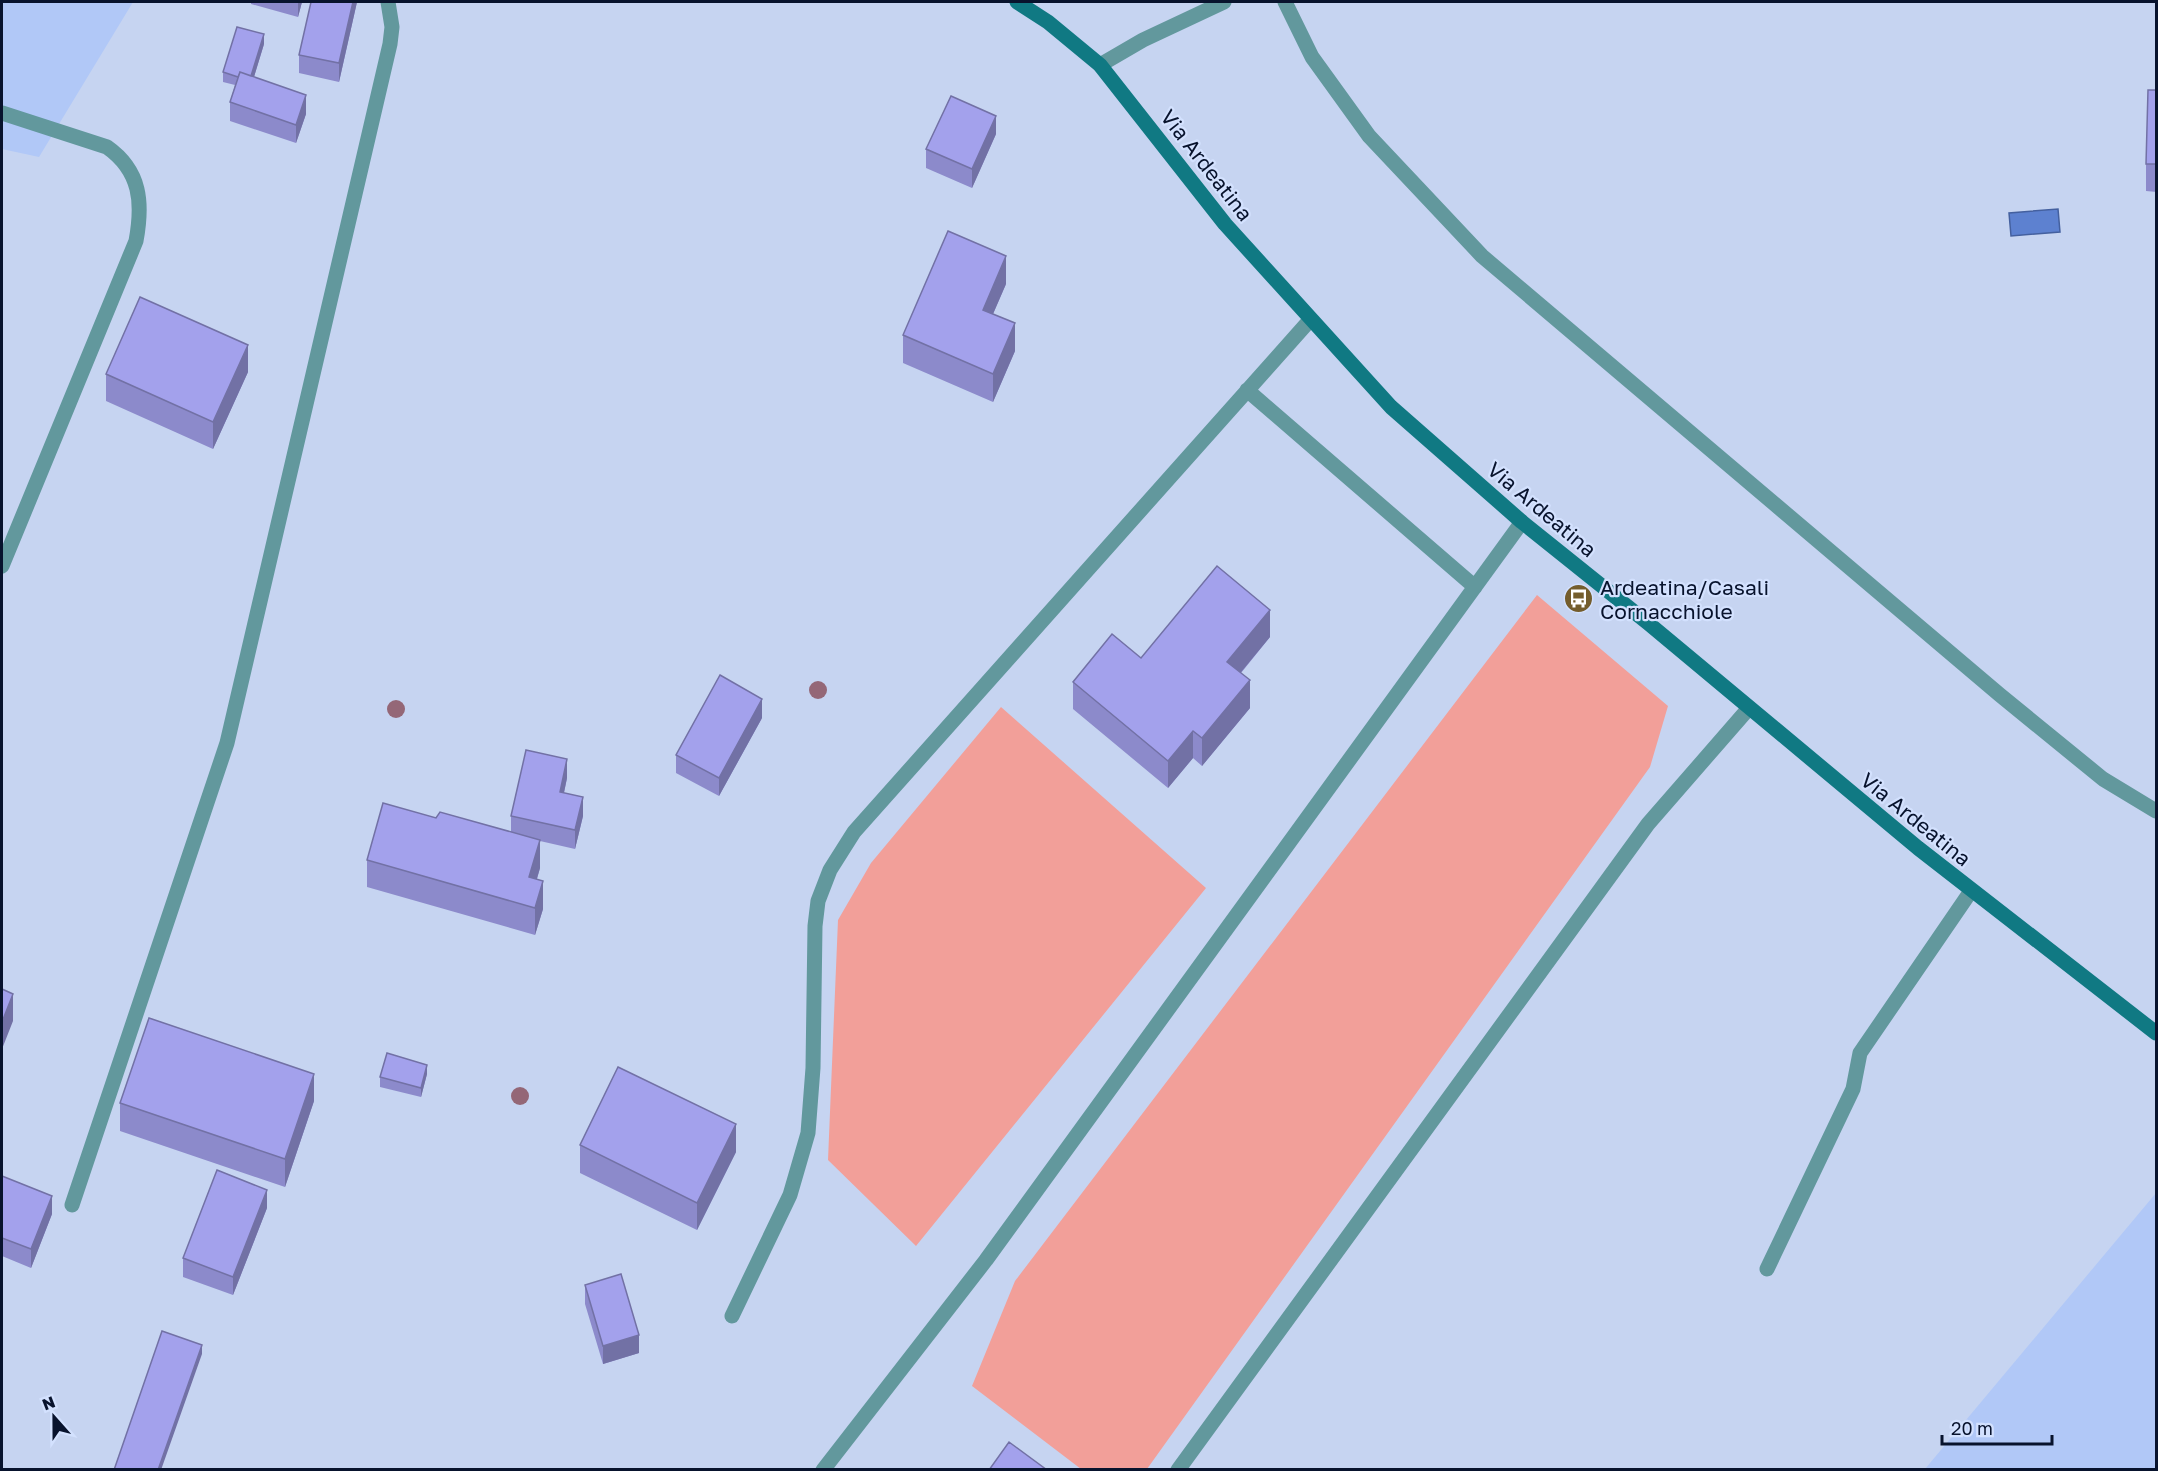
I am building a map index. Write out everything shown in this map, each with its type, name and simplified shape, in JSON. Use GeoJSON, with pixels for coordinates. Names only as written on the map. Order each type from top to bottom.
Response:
{"type":"FeatureCollection","features":[{"type":"Feature","properties":{"kind":"main road","name":"Via Ardeatina"},"geometry":{"type":"LineString","coordinates":[[1017,2],[1048,22],[1100,65],[1225,224],[1391,407],[1522,522],[1648,623],[1971,891],[2157,1033]]}},
{"type":"Feature","properties":{"kind":"street"},"geometry":{"type":"LineString","coordinates":[[72,1205],[227,743],[390,44],[392,27],[388,2]]}},
{"type":"Feature","properties":{"kind":"street"},"geometry":{"type":"LineString","coordinates":[[1100,65],[1143,40],[1224,2]]}},
{"type":"Feature","properties":{"kind":"street"},"geometry":{"type":"LineString","coordinates":[[1285,2],[1312,57],[1369,136],[1482,256],[2009,702],[2103,779],[2157,811]]}},
{"type":"Feature","properties":{"kind":"street"},"geometry":{"type":"LineString","coordinates":[[2,113],[107,147],[126,164],[133,177],[139,192],[140,210],[136,241],[2,566]]}},
{"type":"Feature","properties":{"kind":"street"},"geometry":{"type":"LineString","coordinates":[[732,1316],[790,1194],[808,1133],[813,1068],[815,926],[818,901],[830,870],[854,832],[1310,320]]}},
{"type":"Feature","properties":{"kind":"street"},"geometry":{"type":"LineString","coordinates":[[1247,390],[1475,587]]}},
{"type":"Feature","properties":{"kind":"street"},"geometry":{"type":"LineString","coordinates":[[823,1470],[993,1250],[1522,522]]}},
{"type":"Feature","properties":{"kind":"street"},"geometry":{"type":"LineString","coordinates":[[1178,1470],[1648,824],[1749,708]]}},
{"type":"Feature","properties":{"kind":"street"},"geometry":{"type":"LineString","coordinates":[[1767,1269],[1853,1089],[1860,1053],[1971,891]]}},
{"type":"Feature","properties":{"kind":"shaded area"},"geometry":{"type":"Polygon","coordinates":[[[2,2],[133,2],[39,157],[2,149],[2,2]]]}},
{"type":"Feature","properties":{"kind":"shaded area"},"geometry":{"type":"Polygon","coordinates":[[[1537,595],[1668,706],[1650,767],[1147,1469],[1081,1469],[972,1386],[1015,1281],[1537,595]]]}},
{"type":"Feature","properties":{"kind":"shaded area"},"geometry":{"type":"Polygon","coordinates":[[[1001,707],[1206,888],[916,1246],[828,1160],[838,920],[871,863],[1001,707]]]}},
{"type":"Feature","properties":{"kind":"shaded area"},"geometry":{"type":"Polygon","coordinates":[[[2156,1193],[2156,1469],[1925,1469],[2156,1193]]]}},
{"type":"Feature","properties":{"kind":"water"},"geometry":{"type":"Polygon","coordinates":[[[2058,209],[2060,232],[2011,236],[2009,213],[2058,209]]]}},
{"type":"Feature","properties":{"kind":"building"},"geometry":{"type":"Polygon","coordinates":[[[311,2],[353,2],[339,63],[299,55],[311,2]]]}},
{"type":"Feature","properties":{"kind":"building"},"geometry":{"type":"Polygon","coordinates":[[[237,27],[264,34],[251,76],[240,72],[238,77],[223,72],[237,27]]]}},
{"type":"Feature","properties":{"kind":"building"},"geometry":{"type":"Polygon","coordinates":[[[240,72],[306,95],[296,125],[230,102],[240,72]]]}},
{"type":"Feature","properties":{"kind":"building"},"geometry":{"type":"Polygon","coordinates":[[[2148,90],[2157,90],[2157,164],[2146,164],[2148,90]]]}},
{"type":"Feature","properties":{"kind":"building"},"geometry":{"type":"Polygon","coordinates":[[[951,96],[996,116],[972,169],[926,149],[951,96]]]}},
{"type":"Feature","properties":{"kind":"building"},"geometry":{"type":"Polygon","coordinates":[[[948,231],[1006,256],[983,310],[1015,323],[993,374],[903,335],[948,231]]]}},
{"type":"Feature","properties":{"kind":"building"},"geometry":{"type":"Polygon","coordinates":[[[140,297],[248,345],[213,422],[106,374],[140,297]]]}},
{"type":"Feature","properties":{"kind":"building"},"geometry":{"type":"Polygon","coordinates":[[[1217,566],[1270,610],[1227,662],[1250,680],[1202,738],[1193,731],[1168,761],[1073,682],[1112,634],[1141,658],[1217,566]]]}},
{"type":"Feature","properties":{"kind":"building"},"geometry":{"type":"Polygon","coordinates":[[[720,675],[762,699],[719,778],[676,755],[720,675]]]}},
{"type":"Feature","properties":{"kind":"building"},"geometry":{"type":"Polygon","coordinates":[[[526,750],[567,759],[560,792],[583,797],[575,830],[511,816],[526,750]]]}},
{"type":"Feature","properties":{"kind":"building"},"geometry":{"type":"Polygon","coordinates":[[[383,803],[436,818],[440,812],[540,840],[529,877],[543,881],[535,908],[367,860],[383,803]]]}},
{"type":"Feature","properties":{"kind":"building"},"geometry":{"type":"Polygon","coordinates":[[[2,989],[13,994],[2,1022],[2,989]]]}},
{"type":"Feature","properties":{"kind":"building"},"geometry":{"type":"Polygon","coordinates":[[[149,1018],[314,1074],[285,1159],[120,1103],[149,1018]]]}},
{"type":"Feature","properties":{"kind":"building"},"geometry":{"type":"Polygon","coordinates":[[[387,1053],[427,1065],[421,1088],[380,1077],[387,1053]]]}},
{"type":"Feature","properties":{"kind":"building"},"geometry":{"type":"Polygon","coordinates":[[[618,1067],[736,1124],[697,1203],[580,1145],[618,1067]]]}},
{"type":"Feature","properties":{"kind":"building"},"geometry":{"type":"Polygon","coordinates":[[[217,1170],[267,1190],[233,1277],[183,1258],[217,1170]]]}},
{"type":"Feature","properties":{"kind":"building"},"geometry":{"type":"Polygon","coordinates":[[[2,1176],[52,1196],[31,1249],[2,1238],[2,1176]]]}},
{"type":"Feature","properties":{"kind":"building"},"geometry":{"type":"Polygon","coordinates":[[[621,1274],[639,1335],[603,1346],[585,1285],[621,1274]]]}},
{"type":"Feature","properties":{"kind":"building"},"geometry":{"type":"Polygon","coordinates":[[[162,1331],[202,1345],[158,1470],[114,1470],[162,1331]]]}},
{"type":"Feature","properties":{"kind":"building"},"geometry":{"type":"Polygon","coordinates":[[[1009,1442],[1047,1470],[989,1470],[1009,1442]]]}},
{"type":"Feature","properties":{"kind":"place","name":"Ardeatina/Casali Cornacchiole"},"geometry":{"type":"Point","coordinates":[1579,599]}}]}
